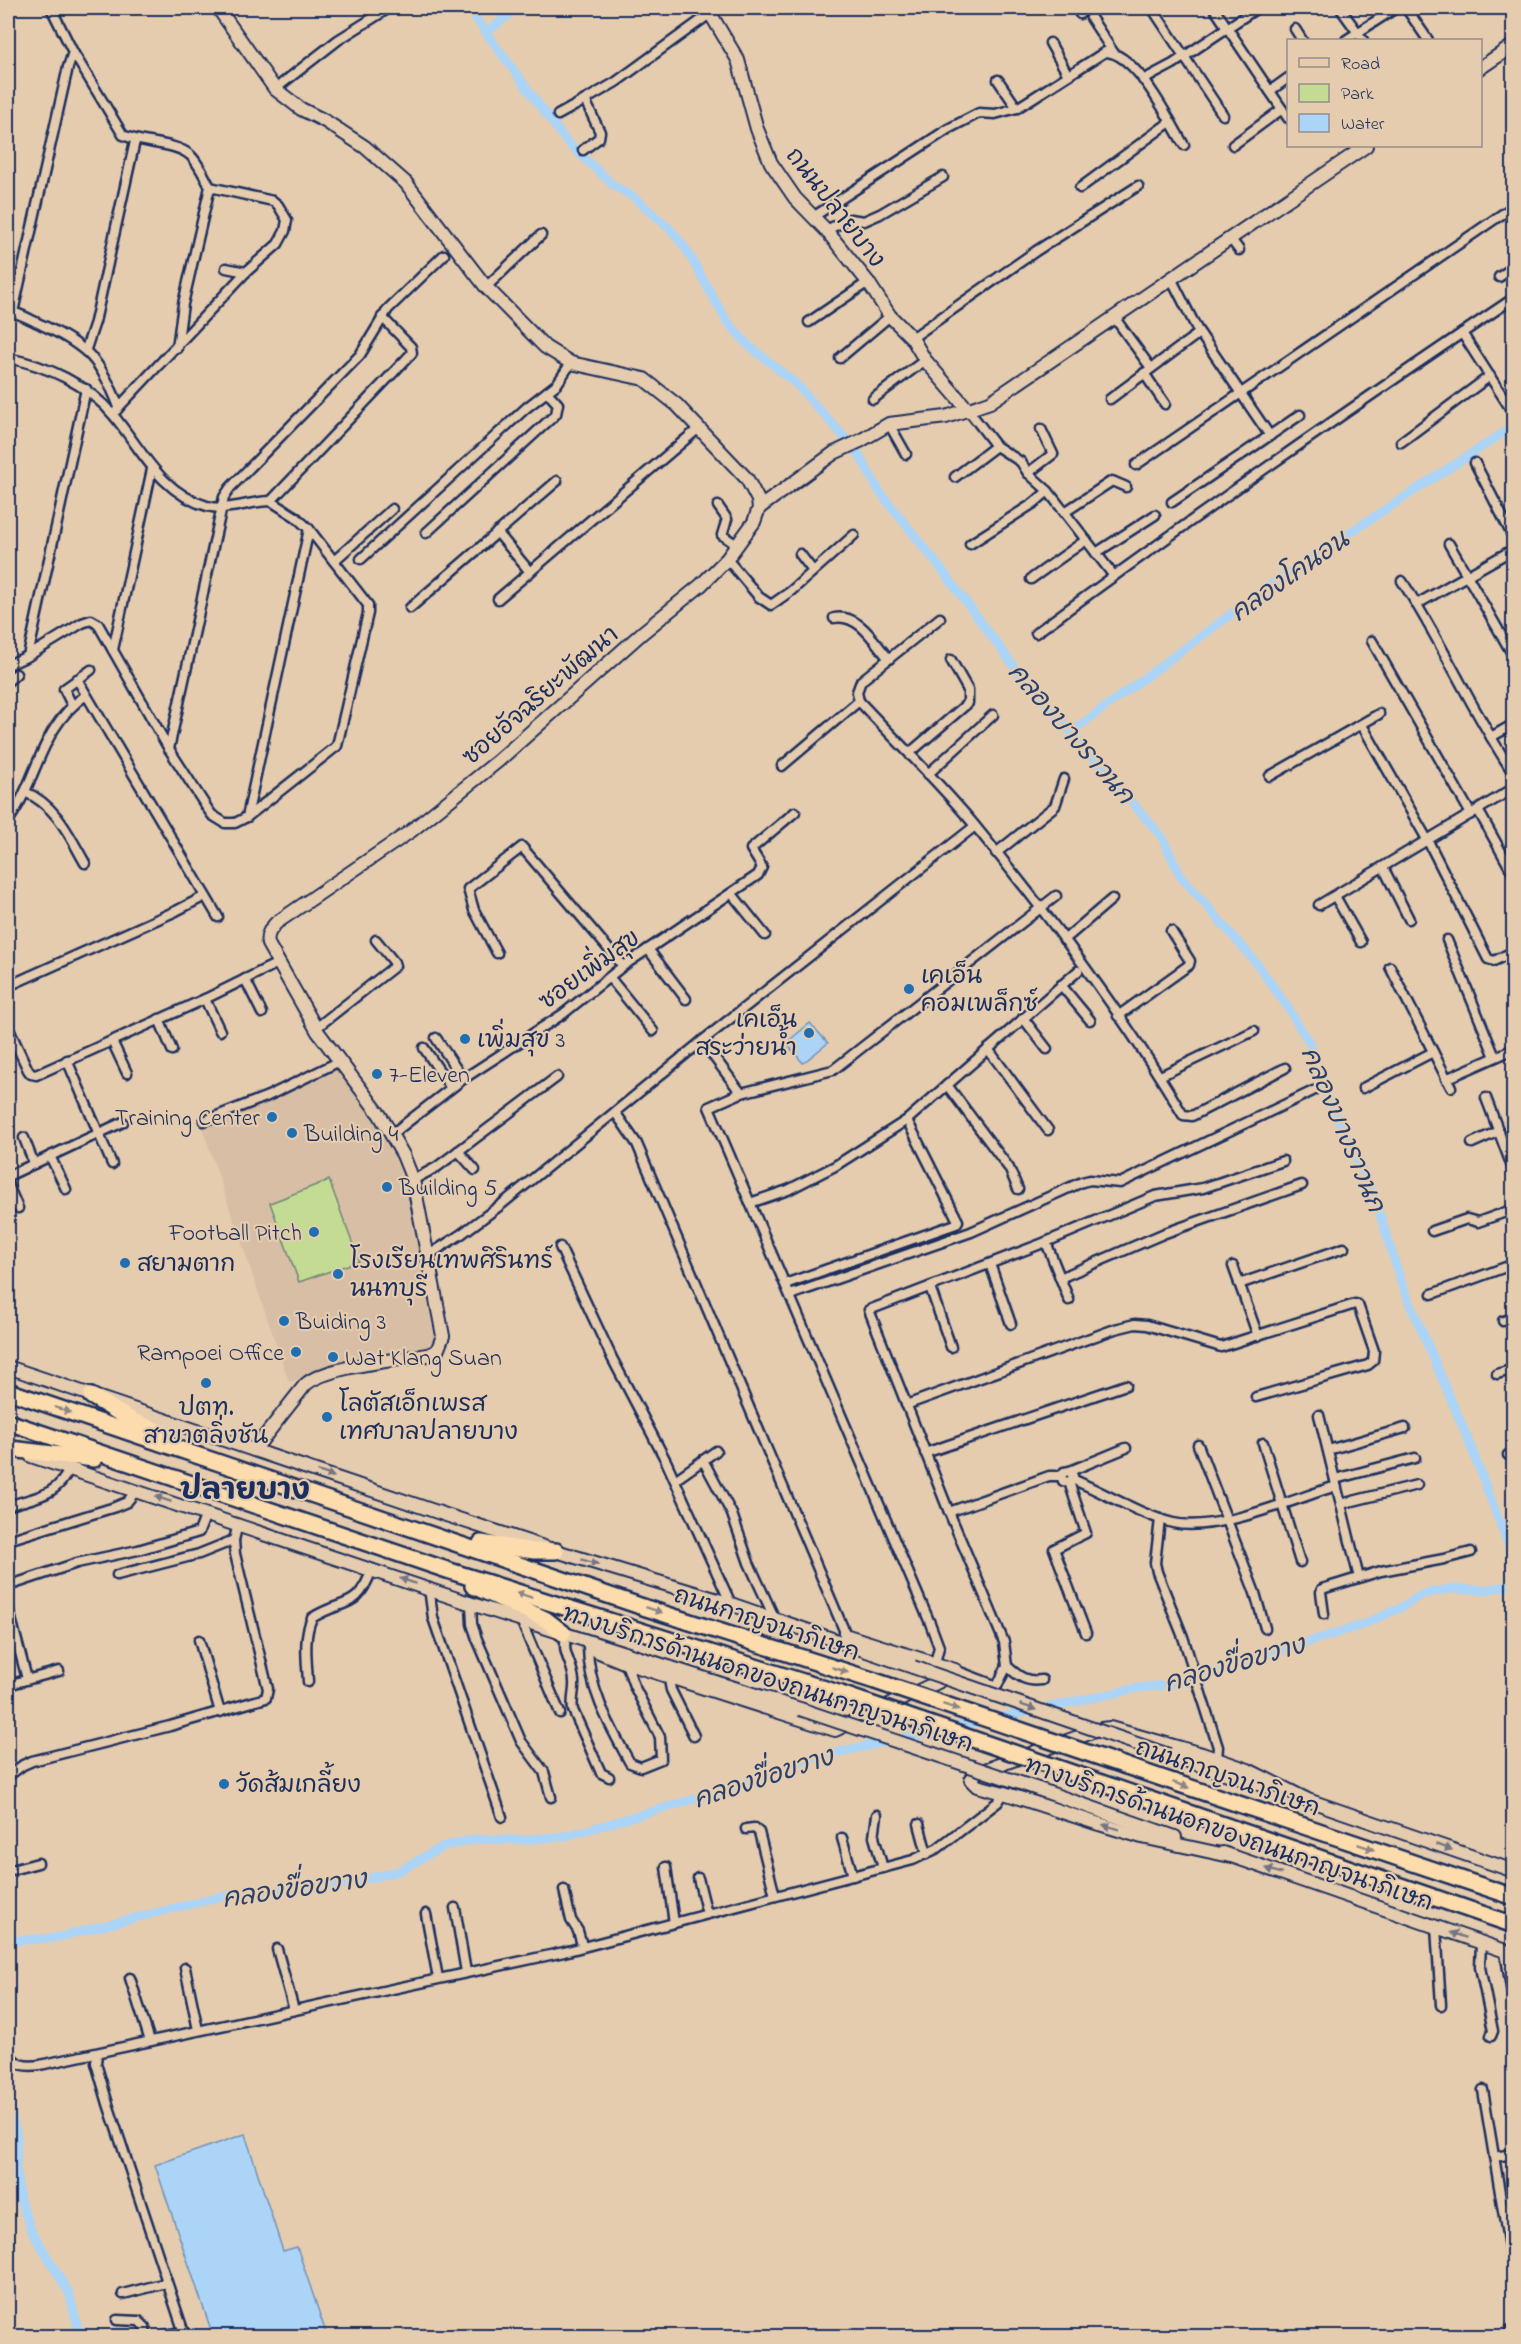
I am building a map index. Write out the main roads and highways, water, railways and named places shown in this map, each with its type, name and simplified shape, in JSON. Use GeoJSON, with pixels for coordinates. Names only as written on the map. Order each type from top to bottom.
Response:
{"type":"FeatureCollection","features":[{"type":"Feature","properties":{"kind":"highway","name":"ถนนกาญจนาภิเษก"},"geometry":{"type":"LineString","coordinates":[[8,1391],[657,1611],[875,1681],[1514,1897]]}},
{"type":"Feature","properties":{"kind":"highway"},"geometry":{"type":"LineString","coordinates":[[91,1396],[131,1420],[194,1446],[221,1462]]}},
{"type":"Feature","properties":{"kind":"highway","name":"ถนนกาญจนาภิเษก"},"geometry":{"type":"LineString","coordinates":[[8,1422],[123,1463],[450,1571],[841,1694],[1514,1925]]}},
{"type":"Feature","properties":{"kind":"highway"},"geometry":{"type":"LineString","coordinates":[[9,1448],[123,1463]]}},
{"type":"Feature","properties":{"kind":"highway"},"geometry":{"type":"LineString","coordinates":[[440,1537],[534,1551],[556,1551]]}},
{"type":"Feature","properties":{"kind":"highway"},"geometry":{"type":"LineString","coordinates":[[450,1571],[486,1594],[545,1619],[569,1635]]}},
{"type":"Feature","properties":{"kind":"main road"},"geometry":{"type":"LineString","coordinates":[[218,8],[275,89],[301,109],[325,121],[365,147],[406,183],[486,286],[545,347],[571,363],[644,379],[673,402],[747,479],[759,508],[834,453],[890,424],[946,417],[990,402],[1365,147]]}},
{"type":"Feature","properties":{"kind":"main road","name":"ถนนปลายบาง"},"geometry":{"type":"LineString","coordinates":[[709,10],[738,60],[757,129],[771,163],[795,198],[826,230],[868,282],[890,315],[912,338],[925,360],[969,411]]}},
{"type":"Feature","properties":{"kind":"main road"},"geometry":{"type":"LineString","coordinates":[[1482,67],[1514,45]]}},
{"type":"Feature","properties":{"kind":"main road","name":"ซอยอัจฉริยะพัฒนา"},"geometry":{"type":"LineString","coordinates":[[254,1450],[305,1385],[314,1378],[337,1371],[428,1355],[437,1351],[443,1336],[413,1180],[392,1134],[316,1028],[278,963],[267,938],[276,923],[429,817],[498,761],[642,633],[700,585],[728,558],[754,522],[759,508]]}},
{"type":"Feature","properties":{"kind":"main road"},"geometry":{"type":"LineString","coordinates":[[8,1367],[556,1551],[731,1604],[1514,1871]]}},
{"type":"Feature","properties":{"kind":"main road","name":"ทางบริการด้านนอกของถนนกาญจนาภิเษก"},"geometry":{"type":"LineString","coordinates":[[9,1448],[471,1603],[800,1709],[1509,1952]]}},
{"type":"Feature","properties":{"kind":"main road"},"geometry":{"type":"LineString","coordinates":[[569,1635],[588,1647],[627,1663],[835,1730],[938,1682],[956,1670],[844,1635],[751,1611]]}},
{"type":"Feature","properties":{"kind":"main road"},"geometry":{"type":"LineString","coordinates":[[1230,1856],[1142,1837],[973,1784],[972,1776],[1101,1729],[1110,1728],[1248,1770],[1306,1799]]}},
{"type":"Feature","properties":{"kind":"water","name":"เคเอ็น สระว่ายน้ำ"},"geometry":{"type":"Polygon","coordinates":[[[810,1023],[828,1043],[803,1063],[786,1043],[810,1023]]]}},
{"type":"Feature","properties":{"kind":"water"},"geometry":{"type":"Polygon","coordinates":[[[245,2134],[283,2251],[297,2247],[327,2336],[213,2336],[155,2165],[245,2134]]]}},
{"type":"Feature","properties":{"kind":"waterway","name":"คลองโคนอน"},"geometry":{"type":"LineString","coordinates":[[468,8],[566,141],[613,185],[635,198],[671,230],[686,249],[726,320],[747,344],[795,383],[857,451],[879,491],[1016,669],[1162,837],[1180,875],[1258,965],[1288,1008],[1310,1044],[1325,1093],[1374,1195],[1401,1282],[1467,1437],[1514,1560]]}},
{"type":"Feature","properties":{"kind":"waterway"},"geometry":{"type":"LineString","coordinates":[[487,32],[518,8]]}},
{"type":"Feature","properties":{"kind":"waterway","name":"คลองโคนอน"},"geometry":{"type":"LineString","coordinates":[[1071,732],[1283,576],[1514,426]]}},
{"type":"Feature","properties":{"kind":"waterway","name":"คลองขื่อขวาง"},"geometry":{"type":"LineString","coordinates":[[8,1941],[54,1938],[232,1894],[340,1885],[399,1871],[444,1846],[477,1839],[522,1840],[566,1836],[733,1788],[811,1758],[1138,1688],[1175,1684],[1362,1625],[1400,1608],[1423,1594],[1450,1589],[1484,1590],[1514,1585]]}},
{"type":"Feature","properties":{"kind":"waterway"},"geometry":{"type":"LineString","coordinates":[[8,2098],[17,2137],[16,2168],[20,2200],[32,2231],[69,2293],[80,2336]]}},
{"type":"Feature","properties":{"kind":"place","name":"เคเอ็น คอมเพล็กซ์"},"geometry":{"type":"Point","coordinates":[909,989]}},
{"type":"Feature","properties":{"kind":"place","name":"เคเอ็น สระว่ายน้ำ"},"geometry":{"type":"Point","coordinates":[809,1033]}},
{"type":"Feature","properties":{"kind":"place","name":"เพิ่มสุข 3"},"geometry":{"type":"Point","coordinates":[465,1039]}},
{"type":"Feature","properties":{"kind":"place","name":"7-Eleven"},"geometry":{"type":"Point","coordinates":[377,1074]}},
{"type":"Feature","properties":{"kind":"place","name":"Training Center"},"geometry":{"type":"Point","coordinates":[272,1117]}},
{"type":"Feature","properties":{"kind":"place","name":"Building 4"},"geometry":{"type":"Point","coordinates":[292,1133]}},
{"type":"Feature","properties":{"kind":"place","name":"Building 5"},"geometry":{"type":"Point","coordinates":[387,1187]}},
{"type":"Feature","properties":{"kind":"place","name":"Football Pitch"},"geometry":{"type":"Point","coordinates":[314,1232]}},
{"type":"Feature","properties":{"kind":"place","name":"สยามตาก"},"geometry":{"type":"Point","coordinates":[125,1263]}},
{"type":"Feature","properties":{"kind":"place","name":"โรงเรียนเทพศิรินทร์ นนทบุรี"},"geometry":{"type":"Point","coordinates":[338,1274]}},
{"type":"Feature","properties":{"kind":"place","name":"Buiding 3"},"geometry":{"type":"Point","coordinates":[284,1321]}},
{"type":"Feature","properties":{"kind":"place","name":"Rampoei Office"},"geometry":{"type":"Point","coordinates":[296,1352]}},
{"type":"Feature","properties":{"kind":"place","name":"Wat Klang Suan"},"geometry":{"type":"Point","coordinates":[333,1357]}},
{"type":"Feature","properties":{"kind":"place","name":"ปตท. สาขาตลิ่งชัน"},"geometry":{"type":"Point","coordinates":[206,1383]}},
{"type":"Feature","properties":{"kind":"place","name":"โลตัสเอ็กเพรส เทศบาลปลายบาง"},"geometry":{"type":"Point","coordinates":[327,1417]}},
{"type":"Feature","properties":{"kind":"place","name":"วัดส้มเกลี้ยง"},"geometry":{"type":"Point","coordinates":[224,1784]}},
{"type":"Feature","properties":{"kind":"district","name":"ปลายบาง"},"geometry":{"type":"Point","coordinates":[245,1489]}},
{"type":"Feature","properties":{"kind":"water label","name":"คลองบางราวนก"},"geometry":{"type":"Point","coordinates":[1072,733]}},
{"type":"Feature","properties":{"kind":"water label","name":"คลองบางราวนก"},"geometry":{"type":"Point","coordinates":[1344,1129]}}]}
